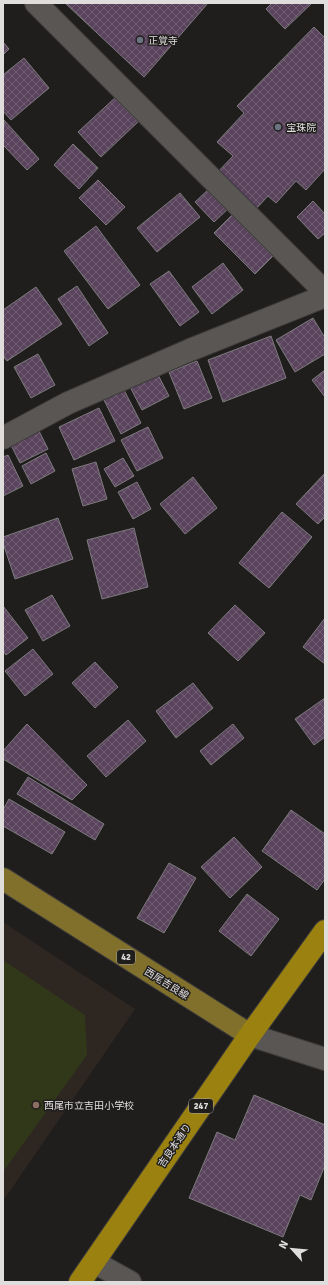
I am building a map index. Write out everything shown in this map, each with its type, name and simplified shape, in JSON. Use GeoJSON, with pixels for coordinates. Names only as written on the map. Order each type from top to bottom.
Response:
{"type":"FeatureCollection","features":[{"type":"Feature","properties":{"kind":"highway","name":"吉良本通り"},"geometry":{"type":"LineString","coordinates":[[80,1282],[250,1035],[325,931]]}},
{"type":"Feature","properties":{"kind":"main road","name":"西尾吉良線"},"geometry":{"type":"LineString","coordinates":[[3,880],[250,1035]]}},
{"type":"Feature","properties":{"kind":"street"},"geometry":{"type":"LineString","coordinates":[[36,3],[325,292]]}},
{"type":"Feature","properties":{"kind":"street"},"geometry":{"type":"LineString","coordinates":[[3,438],[82,396],[190,350],[325,296]]}},
{"type":"Feature","properties":{"kind":"street"},"geometry":{"type":"LineString","coordinates":[[250,1035],[325,1058]]}},
{"type":"Feature","properties":{"kind":"street"},"geometry":{"type":"LineString","coordinates":[[94,1262],[130,1282]]}},
{"type":"Feature","properties":{"kind":"shaded area","name":"西尾市立吉田小学校"},"geometry":{"type":"Polygon","coordinates":[[[3,922],[135,1009],[3,1201],[3,922]]]}},
{"type":"Feature","properties":{"kind":"green space"},"geometry":{"type":"Polygon","coordinates":[[[3,960],[85,1015],[87,1055],[3,1172],[3,960]]]}},
{"type":"Feature","properties":{"kind":"building","name":"正覚寺"},"geometry":{"type":"Polygon","coordinates":[[[65,3],[208,3],[144,77],[65,3]]]}},
{"type":"Feature","properties":{"kind":"building"},"geometry":{"type":"Polygon","coordinates":[[[272,3],[311,4],[285,29],[266,9],[272,3]]]}},
{"type":"Feature","properties":{"kind":"building","name":"宝珠院"},"geometry":{"type":"Polygon","coordinates":[[[314,27],[325,38],[325,169],[306,190],[296,181],[276,203],[268,196],[254,211],[215,175],[233,156],[217,142],[244,113],[237,106],[314,27]]]}},
{"type":"Feature","properties":{"kind":"building"},"geometry":{"type":"Polygon","coordinates":[[[3,42],[9,49],[3,55],[3,42]]]}},
{"type":"Feature","properties":{"kind":"building"},"geometry":{"type":"Polygon","coordinates":[[[24,58],[49,88],[11,120],[3,111],[3,75],[24,58]]]}},
{"type":"Feature","properties":{"kind":"building"},"geometry":{"type":"Polygon","coordinates":[[[117,96],[140,120],[101,157],[78,132],[117,96]]]}},
{"type":"Feature","properties":{"kind":"building"},"geometry":{"type":"Polygon","coordinates":[[[4,120],[39,159],[27,170],[3,145],[4,120]]]}},
{"type":"Feature","properties":{"kind":"building"},"geometry":{"type":"Polygon","coordinates":[[[73,144],[98,168],[79,189],[54,165],[73,144]]]}},
{"type":"Feature","properties":{"kind":"building"},"geometry":{"type":"Polygon","coordinates":[[[98,180],[125,207],[106,225],[79,198],[98,180]]]}},
{"type":"Feature","properties":{"kind":"building"},"geometry":{"type":"Polygon","coordinates":[[[210,188],[229,208],[214,222],[195,202],[210,188]]]}},
{"type":"Feature","properties":{"kind":"building"},"geometry":{"type":"Polygon","coordinates":[[[180,193],[200,217],[157,252],[137,228],[180,193]]]}},
{"type":"Feature","properties":{"kind":"building"},"geometry":{"type":"Polygon","coordinates":[[[313,201],[325,214],[325,233],[318,239],[297,217],[313,201]]]}},
{"type":"Feature","properties":{"kind":"building"},"geometry":{"type":"Polygon","coordinates":[[[234,213],[275,254],[255,274],[214,233],[234,213]]]}},
{"type":"Feature","properties":{"kind":"building"},"geometry":{"type":"Polygon","coordinates":[[[96,226],[140,285],[108,309],[64,251],[96,226]]]}},
{"type":"Feature","properties":{"kind":"building"},"geometry":{"type":"Polygon","coordinates":[[[223,263],[243,290],[212,314],[192,287],[223,263]]]}},
{"type":"Feature","properties":{"kind":"building"},"geometry":{"type":"Polygon","coordinates":[[[169,271],[199,312],[180,326],[150,284],[169,271]]]}},
{"type":"Feature","properties":{"kind":"building"},"geometry":{"type":"Polygon","coordinates":[[[77,286],[108,333],[89,346],[58,299],[77,286]]]}},
{"type":"Feature","properties":{"kind":"building"},"geometry":{"type":"Polygon","coordinates":[[[36,287],[62,324],[7,361],[3,356],[3,310],[36,287]]]}},
{"type":"Feature","properties":{"kind":"building"},"geometry":{"type":"Polygon","coordinates":[[[313,318],[325,338],[325,354],[295,372],[276,340],[313,318]]]}},
{"type":"Feature","properties":{"kind":"building"},"geometry":{"type":"Polygon","coordinates":[[[271,336],[286,378],[223,402],[208,360],[271,336]]]}},
{"type":"Feature","properties":{"kind":"building"},"geometry":{"type":"Polygon","coordinates":[[[38,354],[55,385],[31,398],[14,367],[38,354]]]}},
{"type":"Feature","properties":{"kind":"building"},"geometry":{"type":"Polygon","coordinates":[[[197,361],[212,398],[184,409],[169,372],[197,361]]]}},
{"type":"Feature","properties":{"kind":"building"},"geometry":{"type":"Polygon","coordinates":[[[325,370],[325,397],[312,380],[325,370]]]}},
{"type":"Feature","properties":{"kind":"building"},"geometry":{"type":"Polygon","coordinates":[[[156,371],[169,396],[142,410],[129,385],[156,371]]]}},
{"type":"Feature","properties":{"kind":"building"},"geometry":{"type":"Polygon","coordinates":[[[124,390],[141,423],[121,434],[104,400],[124,390]]]}},
{"type":"Feature","properties":{"kind":"building"},"geometry":{"type":"Polygon","coordinates":[[[99,408],[115,441],[74,460],[59,427],[99,408]]]}},
{"type":"Feature","properties":{"kind":"building"},"geometry":{"type":"Polygon","coordinates":[[[148,427],[163,458],[137,471],[121,440],[148,427]]]}},
{"type":"Feature","properties":{"kind":"building"},"geometry":{"type":"Polygon","coordinates":[[[39,431],[48,449],[20,463],[11,445],[39,431]]]}},
{"type":"Feature","properties":{"kind":"building"},"geometry":{"type":"Polygon","coordinates":[[[46,453],[55,471],[31,484],[22,466],[46,453]]]}},
{"type":"Feature","properties":{"kind":"building"},"geometry":{"type":"Polygon","coordinates":[[[8,455],[23,486],[3,496],[3,457],[8,455]]]}},
{"type":"Feature","properties":{"kind":"building"},"geometry":{"type":"Polygon","coordinates":[[[123,458],[134,476],[115,487],[104,469],[123,458]]]}},
{"type":"Feature","properties":{"kind":"building"},"geometry":{"type":"Polygon","coordinates":[[[96,462],[107,499],[83,506],[72,469],[96,462]]]}},
{"type":"Feature","properties":{"kind":"building"},"geometry":{"type":"Polygon","coordinates":[[[325,473],[325,517],[318,524],[296,504],[325,473]]]}},
{"type":"Feature","properties":{"kind":"building"},"geometry":{"type":"Polygon","coordinates":[[[193,477],[217,508],[185,534],[160,504],[193,477]]]}},
{"type":"Feature","properties":{"kind":"building"},"geometry":{"type":"Polygon","coordinates":[[[137,482],[151,509],[133,519],[118,492],[137,482]]]}},
{"type":"Feature","properties":{"kind":"building"},"geometry":{"type":"Polygon","coordinates":[[[282,512],[312,537],[269,588],[239,563],[282,512]]]}},
{"type":"Feature","properties":{"kind":"building"},"geometry":{"type":"Polygon","coordinates":[[[58,518],[73,559],[15,579],[3,543],[3,537],[58,518]]]}},
{"type":"Feature","properties":{"kind":"building"},"geometry":{"type":"Polygon","coordinates":[[[134,528],[148,587],[102,599],[87,540],[134,528]]]}},
{"type":"Feature","properties":{"kind":"building"},"geometry":{"type":"Polygon","coordinates":[[[52,595],[70,626],[43,641],[25,610],[52,595]]]}},
{"type":"Feature","properties":{"kind":"building"},"geometry":{"type":"Polygon","coordinates":[[[235,605],[265,633],[238,661],[208,633],[235,605]]]}},
{"type":"Feature","properties":{"kind":"building"},"geometry":{"type":"Polygon","coordinates":[[[3,606],[28,638],[6,655],[3,651],[3,606]]]}},
{"type":"Feature","properties":{"kind":"building"},"geometry":{"type":"Polygon","coordinates":[[[325,618],[325,664],[303,647],[325,618]]]}},
{"type":"Feature","properties":{"kind":"building"},"geometry":{"type":"Polygon","coordinates":[[[33,649],[53,674],[25,696],[5,671],[33,649]]]}},
{"type":"Feature","properties":{"kind":"building"},"geometry":{"type":"Polygon","coordinates":[[[95,662],[118,687],[95,708],[72,683],[95,662]]]}},
{"type":"Feature","properties":{"kind":"building"},"geometry":{"type":"Polygon","coordinates":[[[193,683],[213,708],[176,738],[156,711],[193,683]]]}},
{"type":"Feature","properties":{"kind":"building"},"geometry":{"type":"Polygon","coordinates":[[[325,698],[325,737],[314,745],[295,719],[325,698]]]}},
{"type":"Feature","properties":{"kind":"building"},"geometry":{"type":"Polygon","coordinates":[[[128,720],[146,741],[106,777],[87,756],[128,720]]]}},
{"type":"Feature","properties":{"kind":"building"},"geometry":{"type":"Polygon","coordinates":[[[27,724],[87,785],[72,800],[3,759],[3,751],[27,724]]]}},
{"type":"Feature","properties":{"kind":"building"},"geometry":{"type":"Polygon","coordinates":[[[233,724],[244,738],[211,765],[200,751],[233,724]]]}},
{"type":"Feature","properties":{"kind":"building"},"geometry":{"type":"Polygon","coordinates":[[[28,777],[104,824],[95,840],[17,794],[28,777]]]}},
{"type":"Feature","properties":{"kind":"building"},"geometry":{"type":"Polygon","coordinates":[[[9,799],[65,832],[52,854],[3,826],[3,810],[9,799]]]}},
{"type":"Feature","properties":{"kind":"building"},"geometry":{"type":"Polygon","coordinates":[[[291,810],[325,834],[325,879],[317,890],[262,851],[291,810]]]}},
{"type":"Feature","properties":{"kind":"building"},"geometry":{"type":"Polygon","coordinates":[[[234,837],[262,867],[230,898],[201,867],[234,837]]]}},
{"type":"Feature","properties":{"kind":"building"},"geometry":{"type":"Polygon","coordinates":[[[169,863],[196,878],[164,933],[137,918],[169,863]]]}},
{"type":"Feature","properties":{"kind":"building"},"geometry":{"type":"Polygon","coordinates":[[[247,894],[279,919],[251,956],[219,931],[247,894]]]}},
{"type":"Feature","properties":{"kind":"building"},"geometry":{"type":"Polygon","coordinates":[[[254,1095],[325,1125],[325,1165],[311,1200],[300,1195],[283,1237],[189,1198],[217,1132],[235,1140],[254,1095]]]}},
{"type":"Feature","properties":{"kind":"place","name":"正覚寺"},"geometry":{"type":"Point","coordinates":[140,40]}},
{"type":"Feature","properties":{"kind":"place","name":"宝珠院"},"geometry":{"type":"Point","coordinates":[278,127]}},
{"type":"Feature","properties":{"kind":"place","name":"西尾市立吉田小学校"},"geometry":{"type":"Point","coordinates":[36,1105]}}]}
